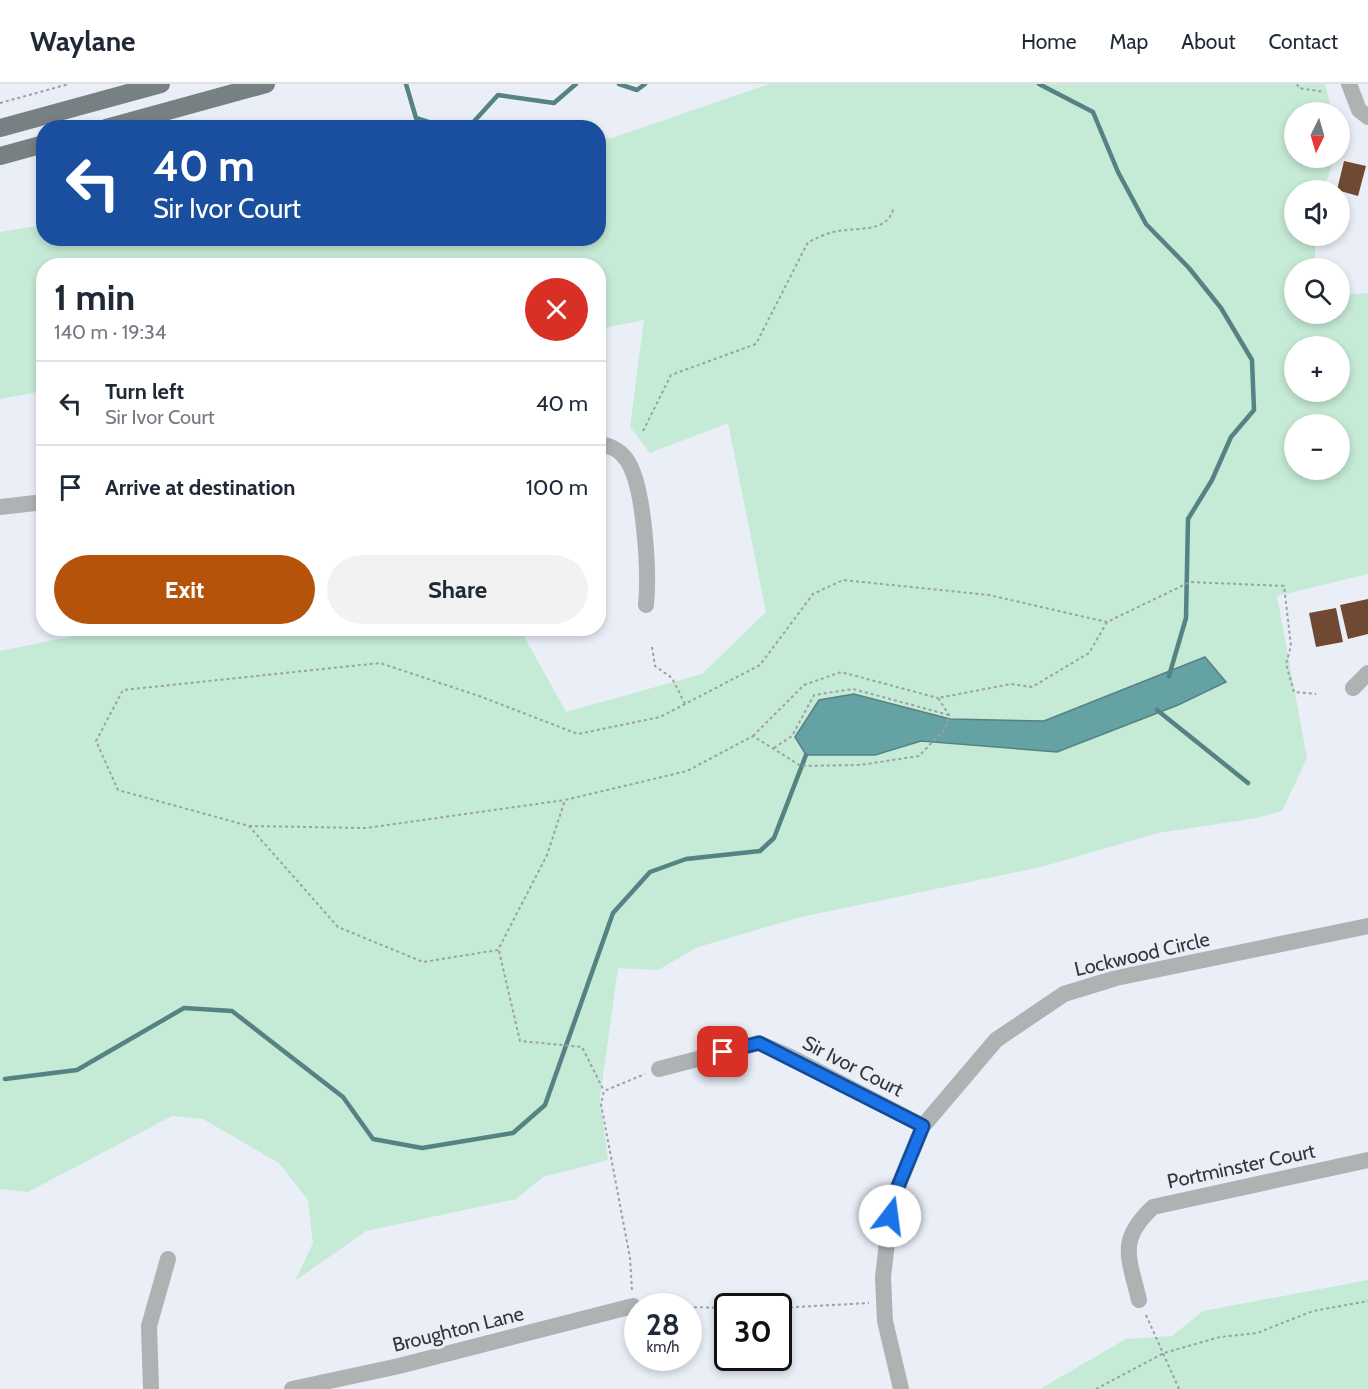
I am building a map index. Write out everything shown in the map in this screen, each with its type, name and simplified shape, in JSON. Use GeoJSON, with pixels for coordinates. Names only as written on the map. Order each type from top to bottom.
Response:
{"type":"FeatureCollection","features":[{"type":"Feature","properties":{"kind":"main road"},"geometry":{"type":"LineString","coordinates":[[0,128],[161,84]]}},
{"type":"Feature","properties":{"kind":"main road"},"geometry":{"type":"LineString","coordinates":[[135,120],[266,84]]}},
{"type":"Feature","properties":{"kind":"main road"},"geometry":{"type":"LineString","coordinates":[[0,156],[36,146]]}},
{"type":"Feature","properties":{"kind":"street"},"geometry":{"type":"LineString","coordinates":[[1349,84],[1359,110],[1368,117]]}},
{"type":"Feature","properties":{"kind":"street"},"geometry":{"type":"LineString","coordinates":[[606,447],[621,453],[632,471],[645,532],[646,605]]}},
{"type":"Feature","properties":{"kind":"street"},"geometry":{"type":"LineString","coordinates":[[0,507],[36,503]]}},
{"type":"Feature","properties":{"kind":"street"},"geometry":{"type":"LineString","coordinates":[[1353,688],[1368,673]]}},
{"type":"Feature","properties":{"kind":"street","name":"Lockwood Circle"},"geometry":{"type":"LineString","coordinates":[[901,1389],[885,1321],[883,1277],[890,1216],[897,1189],[923,1126],[996,1040],[1064,994],[1116,978],[1368,926]]}},
{"type":"Feature","properties":{"kind":"street","name":"Sir Ivor Court"},"geometry":{"type":"LineString","coordinates":[[658,1069],[759,1043],[923,1126]]}},
{"type":"Feature","properties":{"kind":"street","name":"Portminster Court"},"geometry":{"type":"LineString","coordinates":[[1139,1300],[1127,1246],[1136,1223],[1153,1207],[1368,1160]]}},
{"type":"Feature","properties":{"kind":"street"},"geometry":{"type":"LineString","coordinates":[[151,1389],[149,1326],[168,1259]]}},
{"type":"Feature","properties":{"kind":"street","name":"Broughton Lane"},"geometry":{"type":"LineString","coordinates":[[292,1389],[399,1366],[624,1308]]}},
{"type":"Feature","properties":{"kind":"path"},"geometry":{"type":"LineString","coordinates":[[0,103],[69,84]]}},
{"type":"Feature","properties":{"kind":"path"},"geometry":{"type":"LineString","coordinates":[[1297,84],[1299,88],[1324,92]]}},
{"type":"Feature","properties":{"kind":"path"},"geometry":{"type":"LineString","coordinates":[[643,431],[671,375],[756,344],[808,242],[836,231],[878,228],[892,216],[894,207]]}},
{"type":"Feature","properties":{"kind":"path"},"geometry":{"type":"LineString","coordinates":[[1107,622],[989,595],[843,580],[813,594],[760,666],[660,717],[578,734],[479,696],[380,663],[123,690],[96,741],[118,790],[249,826],[366,828],[565,800],[687,771],[753,736],[804,685],[841,672],[938,698],[1011,684],[1032,687],[1089,653],[1107,622],[1190,582],[1284,586],[1291,646],[1286,664],[1294,692],[1316,694]]}},
{"type":"Feature","properties":{"kind":"path"},"geometry":{"type":"LineString","coordinates":[[652,647],[655,666],[672,678],[685,705]]}},
{"type":"Feature","properties":{"kind":"path"},"geometry":{"type":"LineString","coordinates":[[773,749],[792,736],[814,694],[853,689],[949,715]]}},
{"type":"Feature","properties":{"kind":"path"},"geometry":{"type":"LineString","coordinates":[[753,736],[801,766],[860,765],[919,756],[945,729],[949,715],[938,698]]}},
{"type":"Feature","properties":{"kind":"path"},"geometry":{"type":"LineString","coordinates":[[565,800],[546,855],[498,950],[520,1041],[582,1047],[604,1091],[601,1104],[630,1258],[632,1293]]}},
{"type":"Feature","properties":{"kind":"path"},"geometry":{"type":"LineString","coordinates":[[249,826],[338,927],[423,962],[498,950]]}},
{"type":"Feature","properties":{"kind":"path"},"geometry":{"type":"LineString","coordinates":[[604,1091],[658,1069]]}},
{"type":"Feature","properties":{"kind":"path"},"geometry":{"type":"LineString","coordinates":[[1139,1300],[1179,1389]]}},
{"type":"Feature","properties":{"kind":"path"},"geometry":{"type":"LineString","coordinates":[[1096,1389],[1164,1353],[1220,1337],[1257,1333],[1313,1311],[1368,1301]]}},
{"type":"Feature","properties":{"kind":"path"},"geometry":{"type":"LineString","coordinates":[[792,1307],[884,1303]]}},
{"type":"Feature","properties":{"kind":"green space"},"geometry":{"type":"Polygon","coordinates":[[[769,84],[1325,84],[1330,102],[1284,102],[1284,168],[1331,168],[1327,180],[1284,180],[1284,246],[1315,246],[1315,258],[1284,258],[1284,324],[1350,324],[1350,294],[1368,293],[1368,574],[1277,596],[1307,758],[1282,811],[1257,818],[1158,833],[1041,867],[801,917],[698,947],[658,970],[618,968],[600,1098],[608,1160],[543,1177],[516,1199],[366,1231],[295,1281],[313,1243],[308,1200],[279,1163],[203,1119],[172,1116],[28,1192],[0,1189],[0,651],[74,636],[524,636],[566,712],[702,674],[766,612],[728,423],[650,453],[630,427],[644,320],[606,328],[606,258],[36,258],[36,392],[0,399],[0,232],[36,226],[36,246],[606,246],[606,139],[769,84]]]}},
{"type":"Feature","properties":{"kind":"green space"},"geometry":{"type":"Polygon","coordinates":[[[1368,1280],[1368,1389],[1040,1389],[1126,1339],[1172,1336],[1203,1311],[1368,1280]]]}},
{"type":"Feature","properties":{"kind":"water"},"geometry":{"type":"Polygon","coordinates":[[[1205,657],[1226,682],[1178,705],[1057,752],[921,741],[875,755],[806,755],[795,737],[819,700],[854,694],[950,719],[1044,721],[1205,657]]]}},
{"type":"Feature","properties":{"kind":"building"},"geometry":{"type":"Polygon","coordinates":[[[1350,162],[1366,166],[1358,196],[1350,194],[1350,180],[1339,180],[1342,168],[1350,168],[1350,162]]]}},
{"type":"Feature","properties":{"kind":"building"},"geometry":{"type":"Polygon","coordinates":[[[1368,599],[1368,634],[1348,639],[1340,605],[1368,599]]]}},
{"type":"Feature","properties":{"kind":"building"},"geometry":{"type":"Polygon","coordinates":[[[1336,608],[1343,642],[1316,647],[1309,613],[1336,608]]]}},
{"type":"Feature","properties":{"kind":"waterway"},"geometry":{"type":"LineString","coordinates":[[406,84],[416,118],[422,120]]}},
{"type":"Feature","properties":{"kind":"waterway"},"geometry":{"type":"LineString","coordinates":[[475,120],[498,95],[554,103],[576,84]]}},
{"type":"Feature","properties":{"kind":"waterway"},"geometry":{"type":"LineString","coordinates":[[619,84],[637,90],[645,84]]}},
{"type":"Feature","properties":{"kind":"waterway"},"geometry":{"type":"LineString","coordinates":[[1039,84],[1093,112],[1118,172],[1146,224],[1189,268],[1221,308],[1252,360],[1254,410],[1231,437],[1212,480],[1188,519],[1186,618],[1169,676]]}},
{"type":"Feature","properties":{"kind":"waterway"},"geometry":{"type":"LineString","coordinates":[[1157,710],[1248,783]]}},
{"type":"Feature","properties":{"kind":"waterway"},"geometry":{"type":"LineString","coordinates":[[5,1079],[77,1070],[184,1008],[232,1011],[343,1097],[373,1139],[422,1148],[513,1133],[545,1105],[613,913],[650,872],[686,859],[760,851],[774,838],[806,755]]}},
{"type":"Feature","properties":{"kind":"route"},"geometry":{"type":"LineString","coordinates":[[723,1052],[759,1043],[791,1057],[923,1126],[897,1189],[890,1216]]}}]}
